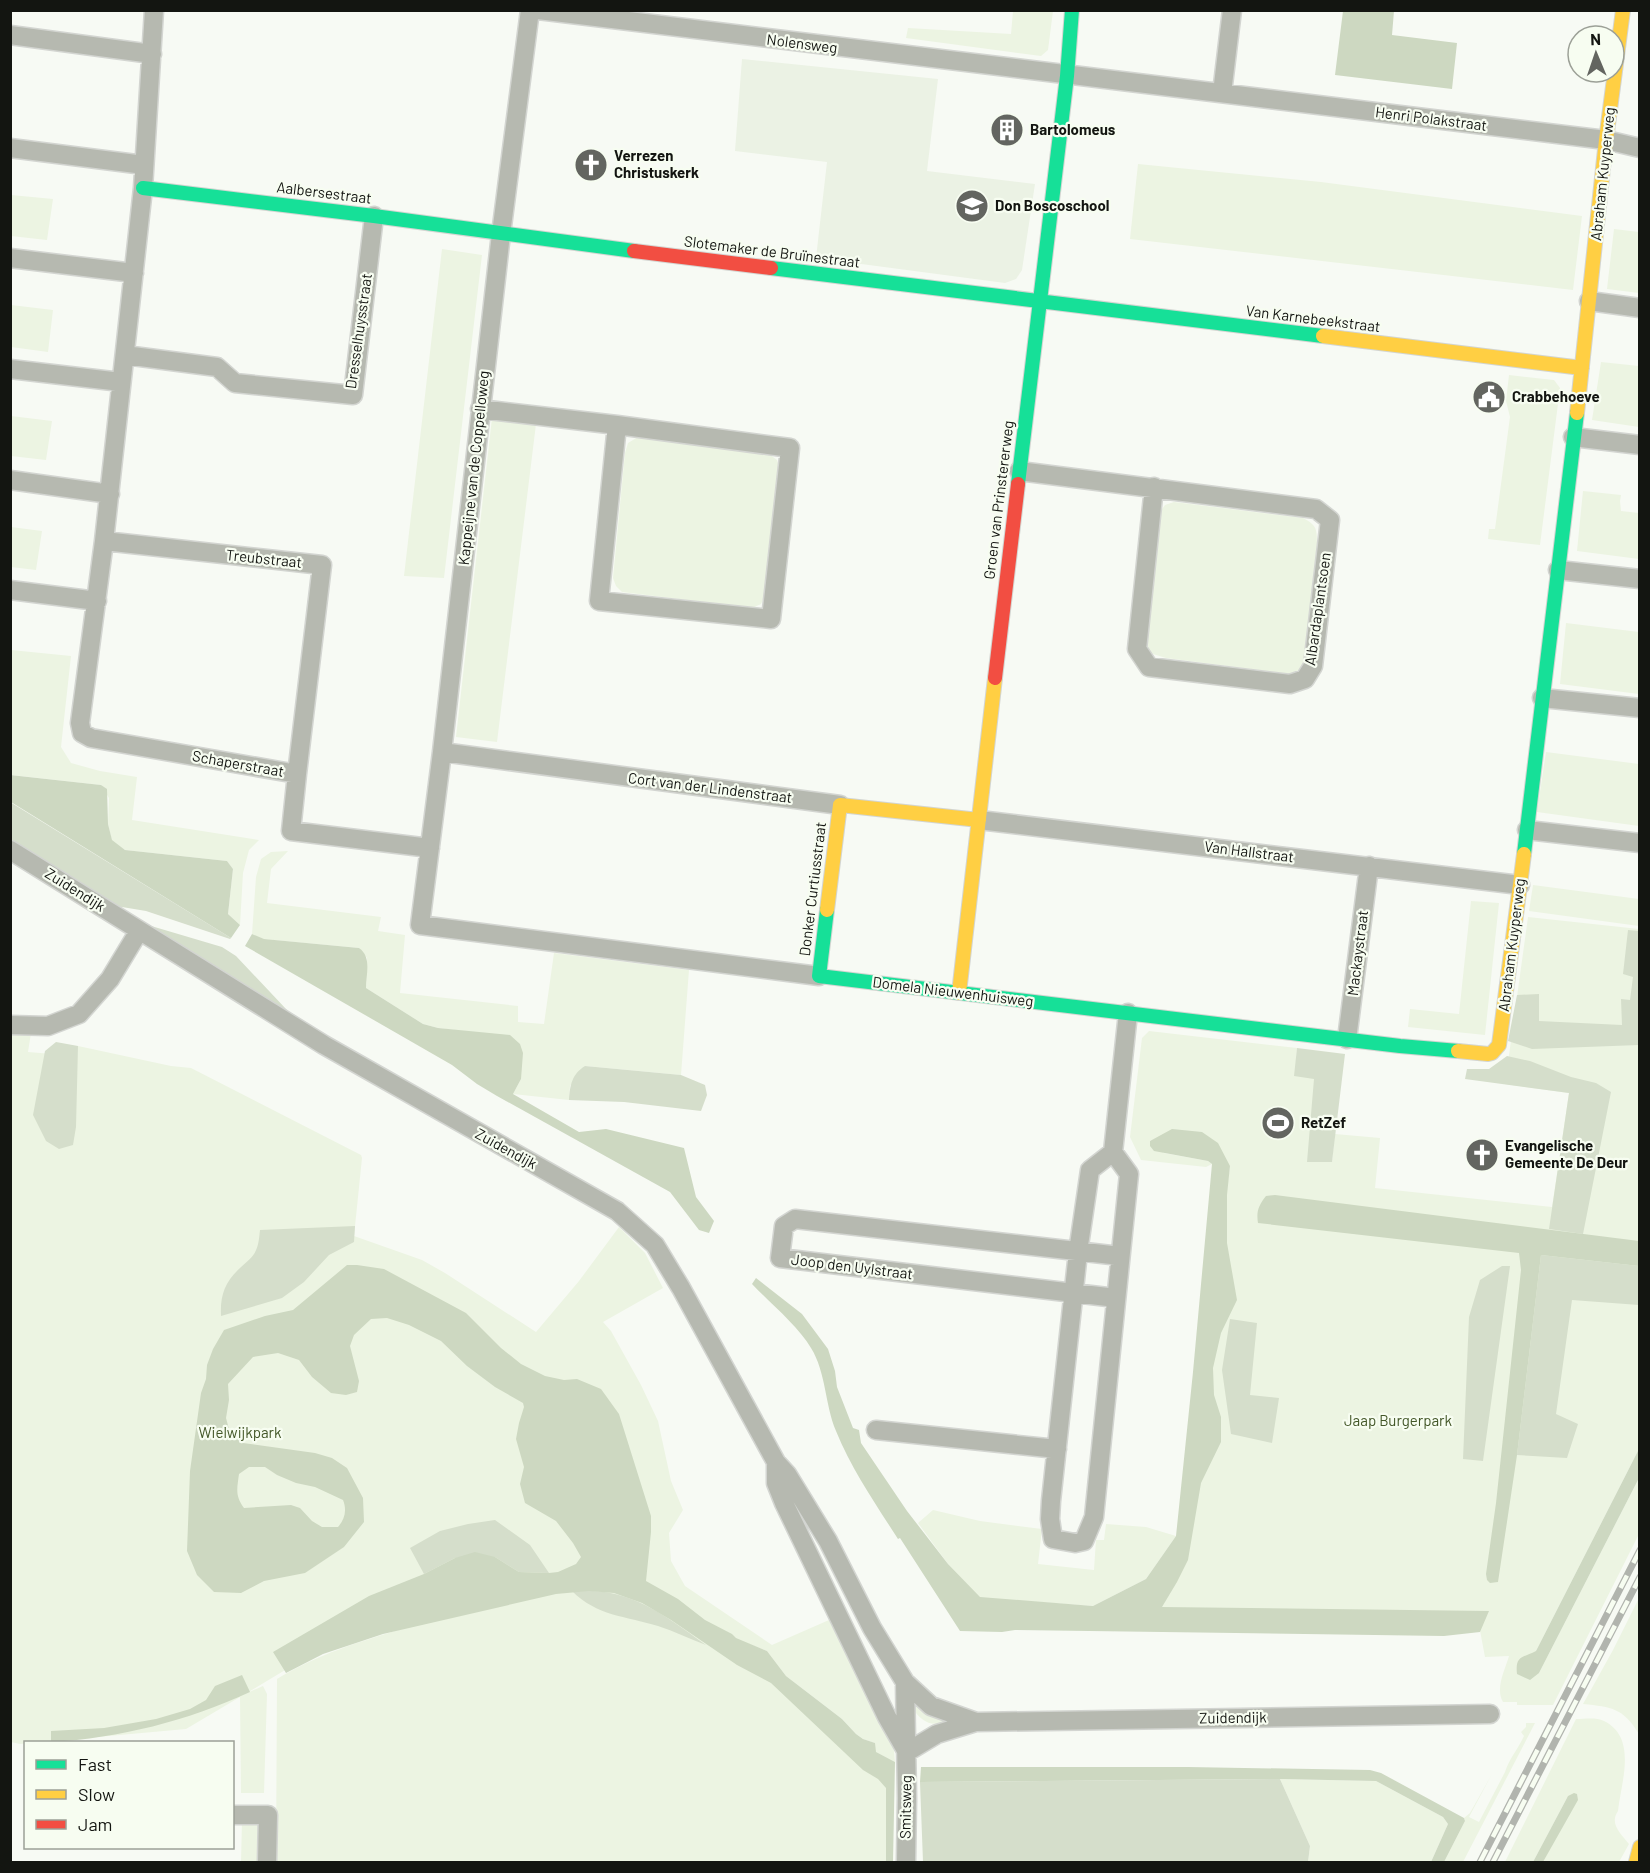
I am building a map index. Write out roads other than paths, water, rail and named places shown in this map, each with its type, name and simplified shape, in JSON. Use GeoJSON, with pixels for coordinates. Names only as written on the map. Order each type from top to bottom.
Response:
{"type":"FeatureCollection","features":[{"type":"Feature","properties":{"kind":"main road","name":"Groen van Prinstererweg"},"geometry":{"type":"LineString","coordinates":[[959,993],[1018,471],[1067,76],[1072,10]]}},
{"type":"Feature","properties":{"kind":"main road","name":"Abraham Kuyperweg"},"geometry":{"type":"LineString","coordinates":[[1488,1054],[1499,1045],[1527,831],[1582,368],[1605,140],[1623,10]]}},
{"type":"Feature","properties":{"kind":"main road","name":"Aalbersestraat"},"geometry":{"type":"LineString","coordinates":[[143,188],[501,234]]}},
{"type":"Feature","properties":{"kind":"main road","name":"Slotemaker de Bruïnestraat"},"geometry":{"type":"LineString","coordinates":[[501,234],[1040,302]]}},
{"type":"Feature","properties":{"kind":"main road","name":"Van Karnebeekstraat"},"geometry":{"type":"LineString","coordinates":[[1040,302],[1582,368]]}},
{"type":"Feature","properties":{"kind":"main road","name":"Cort van der Lindenstraat"},"geometry":{"type":"LineString","coordinates":[[840,805],[979,820]]}},
{"type":"Feature","properties":{"kind":"main road","name":"Donker Curtiusstraat"},"geometry":{"type":"LineString","coordinates":[[819,976],[840,805]]}},
{"type":"Feature","properties":{"kind":"main road","name":"Domela Nieuwenhuisweg"},"geometry":{"type":"LineString","coordinates":[[819,976],[1488,1054]]}},
{"type":"Feature","properties":{"kind":"main road"},"geometry":{"type":"LineString","coordinates":[[1636,1863],[1640,1847]]}},
{"type":"Feature","properties":{"kind":"street"},"geometry":{"type":"LineString","coordinates":[[10,590],[96,601],[110,494],[143,188],[154,10]]}},
{"type":"Feature","properties":{"kind":"street","name":"Kappeijne van de Coppelloweg"},"geometry":{"type":"LineString","coordinates":[[420,925],[501,234],[530,10]]}},
{"type":"Feature","properties":{"kind":"street","name":"Nolensweg"},"geometry":{"type":"LineString","coordinates":[[538,10],[616,16],[1067,76]]}},
{"type":"Feature","properties":{"kind":"street"},"geometry":{"type":"LineString","coordinates":[[1222,93],[1232,10]]}},
{"type":"Feature","properties":{"kind":"street"},"geometry":{"type":"LineString","coordinates":[[10,35],[152,54]]}},
{"type":"Feature","properties":{"kind":"street","name":"Henri Polakstraat"},"geometry":{"type":"LineString","coordinates":[[1067,76],[1605,140],[1640,148]]}},
{"type":"Feature","properties":{"kind":"street"},"geometry":{"type":"LineString","coordinates":[[10,148],[144,165]]}},
{"type":"Feature","properties":{"kind":"street","name":"Dresselhuysstraat"},"geometry":{"type":"LineString","coordinates":[[125,355],[217,367],[235,383],[352,395],[374,216]]}},
{"type":"Feature","properties":{"kind":"street"},"geometry":{"type":"LineString","coordinates":[[10,258],[134,273]]}},
{"type":"Feature","properties":{"kind":"street"},"geometry":{"type":"LineString","coordinates":[[1589,302],[1640,308]]}},
{"type":"Feature","properties":{"kind":"street"},"geometry":{"type":"LineString","coordinates":[[10,369],[122,382]]}},
{"type":"Feature","properties":{"kind":"street"},"geometry":{"type":"LineString","coordinates":[[480,409],[616,425],[790,448],[771,619],[599,601],[616,425]]}},
{"type":"Feature","properties":{"kind":"street"},"geometry":{"type":"LineString","coordinates":[[1574,437],[1640,445]]}},
{"type":"Feature","properties":{"kind":"street","name":"Albardaplantsoen"},"geometry":{"type":"LineString","coordinates":[[1018,471],[1154,487],[1316,509],[1330,520],[1313,666],[1305,679],[1290,684],[1149,667],[1137,649],[1154,487]]}},
{"type":"Feature","properties":{"kind":"street"},"geometry":{"type":"LineString","coordinates":[[10,480],[110,494]]}},
{"type":"Feature","properties":{"kind":"street","name":"Treubstraat"},"geometry":{"type":"LineString","coordinates":[[104,541],[322,566],[297,774]]}},
{"type":"Feature","properties":{"kind":"street"},"geometry":{"type":"LineString","coordinates":[[1558,570],[1640,579]]}},
{"type":"Feature","properties":{"kind":"street","name":"Schaperstraat"},"geometry":{"type":"LineString","coordinates":[[96,601],[80,723],[82,733],[91,738],[297,774],[291,831],[430,848]]}},
{"type":"Feature","properties":{"kind":"street"},"geometry":{"type":"LineString","coordinates":[[1542,698],[1640,708]]}},
{"type":"Feature","properties":{"kind":"street","name":"Cort van der Lindenstraat"},"geometry":{"type":"LineString","coordinates":[[442,752],[840,805]]}},
{"type":"Feature","properties":{"kind":"street","name":"Van Hallstraat"},"geometry":{"type":"LineString","coordinates":[[979,820],[1520,885]]}},
{"type":"Feature","properties":{"kind":"street"},"geometry":{"type":"LineString","coordinates":[[1527,831],[1640,843]]}},
{"type":"Feature","properties":{"kind":"street","name":"Zuidendijk"},"geometry":{"type":"LineString","coordinates":[[10,850],[324,1045],[617,1211],[656,1245],[776,1462],[787,1474],[828,1541],[872,1628],[905,1682],[931,1706],[976,1722]]}},
{"type":"Feature","properties":{"kind":"street","name":"Mackaystraat"},"geometry":{"type":"LineString","coordinates":[[1347,1039],[1369,866]]}},
{"type":"Feature","properties":{"kind":"street","name":"Domela Nieuwenhuisweg"},"geometry":{"type":"LineString","coordinates":[[420,925],[819,976]]}},
{"type":"Feature","properties":{"kind":"street"},"geometry":{"type":"LineString","coordinates":[[10,1025],[48,1026],[79,1014],[110,979],[139,931]]}},
{"type":"Feature","properties":{"kind":"street"},"geometry":{"type":"LineString","coordinates":[[1113,1152],[1090,1170],[1078,1252],[1050,1519],[1053,1539],[1075,1543],[1084,1541],[1094,1516],[1129,1174],[1113,1152],[1128,1013]]}},
{"type":"Feature","properties":{"kind":"street","name":"Joop den Uylstraat"},"geometry":{"type":"LineString","coordinates":[[1116,1298],[780,1258],[784,1226],[795,1219],[1120,1256]]}},
{"type":"Feature","properties":{"kind":"street"},"geometry":{"type":"LineString","coordinates":[[876,1430],[1057,1449]]}},
{"type":"Feature","properties":{"kind":"street","name":"Zuidendijk"},"geometry":{"type":"LineString","coordinates":[[776,1462],[776,1483],[784,1503],[887,1717],[907,1752]]}},
{"type":"Feature","properties":{"kind":"street","name":"Zuidendijk"},"geometry":{"type":"LineString","coordinates":[[905,1682],[907,1752]]}},
{"type":"Feature","properties":{"kind":"street","name":"Zuidendijk"},"geometry":{"type":"LineString","coordinates":[[907,1752],[937,1734],[976,1722],[1490,1714]]}},
{"type":"Feature","properties":{"kind":"street","name":"Smitsweg"},"geometry":{"type":"LineString","coordinates":[[906,1863],[907,1752]]}},
{"type":"Feature","properties":{"kind":"street"},"geometry":{"type":"LineString","coordinates":[[234,1815],[268,1815],[267,1863]]}},
{"type":"Feature","properties":{"kind":"railway"},"geometry":{"type":"LineString","coordinates":[[1480,1862],[1640,1550]]}},
{"type":"Feature","properties":{"kind":"railway"},"geometry":{"type":"LineString","coordinates":[[1493,1862],[1640,1577]]}},
{"type":"Feature","properties":{"kind":"place","name":"Bartolomeus"},"geometry":{"type":"Point","coordinates":[1007,130]}},
{"type":"Feature","properties":{"kind":"place","name":"Verrezen Christuskerk"},"geometry":{"type":"Point","coordinates":[591,165]}},
{"type":"Feature","properties":{"kind":"place","name":"Don Boscoschool"},"geometry":{"type":"Point","coordinates":[972,206]}},
{"type":"Feature","properties":{"kind":"place","name":"Crabbehoeve"},"geometry":{"type":"Point","coordinates":[1489,397]}},
{"type":"Feature","properties":{"kind":"place","name":"RetZef"},"geometry":{"type":"Point","coordinates":[1278,1123]}},
{"type":"Feature","properties":{"kind":"place","name":"Evangelische Gemeente De Deur"},"geometry":{"type":"Point","coordinates":[1482,1155]}},
{"type":"Feature","properties":{"kind":"park label","name":"Jaap Burgerpark"},"geometry":{"type":"Point","coordinates":[1398,1421]}},
{"type":"Feature","properties":{"kind":"park label","name":"Wielwijkpark"},"geometry":{"type":"Point","coordinates":[240,1433]}}]}
